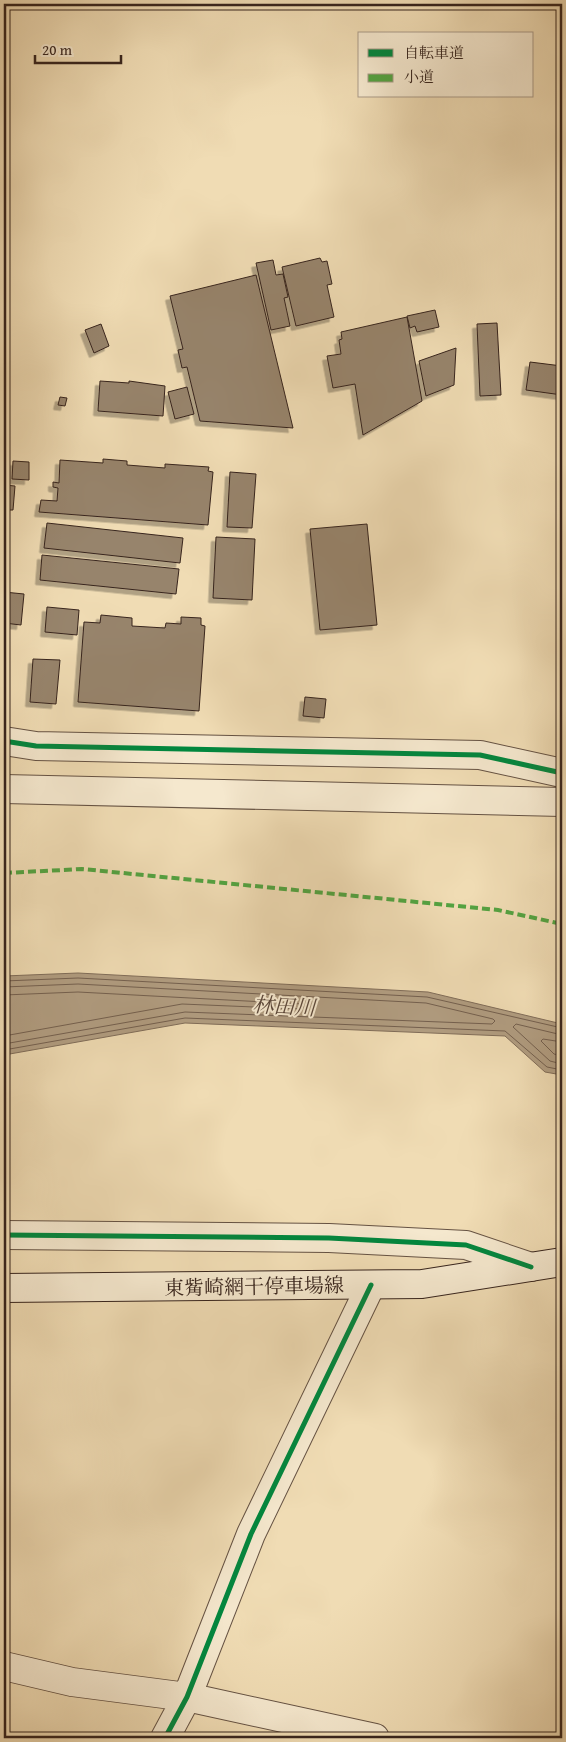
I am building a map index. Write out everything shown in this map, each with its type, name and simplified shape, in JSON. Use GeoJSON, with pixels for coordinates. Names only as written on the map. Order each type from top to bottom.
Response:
{"type":"FeatureCollection","features":[{"type":"Feature","properties":{"kind":"street"},"geometry":{"type":"LineString","coordinates":[[4,740],[36,746],[480,755],[562,773]]}},
{"type":"Feature","properties":{"kind":"street"},"geometry":{"type":"LineString","coordinates":[[4,789],[562,802]]}},
{"type":"Feature","properties":{"kind":"street"},"geometry":{"type":"LineString","coordinates":[[4,1236],[329,1238],[466,1245],[531,1267]]}},
{"type":"Feature","properties":{"kind":"street","name":"東觜崎網干停車場線"},"geometry":{"type":"LineString","coordinates":[[4,1288],[422,1284],[562,1262]]}},
{"type":"Feature","properties":{"kind":"street"},"geometry":{"type":"LineString","coordinates":[[165,1738],[187,1697],[251,1534],[371,1285]]}},
{"type":"Feature","properties":{"kind":"street"},"geometry":{"type":"LineString","coordinates":[[4,1666],[72,1682],[187,1697],[375,1738]]}},
{"type":"Feature","properties":{"kind":"water","name":"林田川"},"geometry":{"type":"Polygon","coordinates":[[[78,973],[428,992],[562,1024],[562,1075],[545,1072],[505,1036],[185,1023],[4,1055],[4,976],[78,973]]]}},
{"type":"Feature","properties":{"kind":"building"},"geometry":{"type":"Polygon","coordinates":[[[320,258],[322,262],[327,261],[332,284],[327,285],[334,317],[296,326],[282,267],[320,258]]]}},
{"type":"Feature","properties":{"kind":"building"},"geometry":{"type":"Polygon","coordinates":[[[273,260],[276,275],[283,274],[288,297],[284,298],[290,326],[271,330],[256,263],[273,260]]]}},
{"type":"Feature","properties":{"kind":"building"},"geometry":{"type":"Polygon","coordinates":[[[256,275],[293,428],[200,421],[187,367],[182,368],[178,350],[183,349],[170,296],[256,275]]]}},
{"type":"Feature","properties":{"kind":"building"},"geometry":{"type":"Polygon","coordinates":[[[435,310],[439,327],[417,332],[415,326],[410,328],[407,316],[435,310]]]}},
{"type":"Feature","properties":{"kind":"building"},"geometry":{"type":"Polygon","coordinates":[[[407,317],[422,401],[363,435],[355,384],[333,388],[327,356],[341,354],[339,340],[342,339],[341,332],[407,317]]]}},
{"type":"Feature","properties":{"kind":"building"},"geometry":{"type":"Polygon","coordinates":[[[497,323],[501,395],[480,396],[477,324],[497,323]]]}},
{"type":"Feature","properties":{"kind":"building"},"geometry":{"type":"Polygon","coordinates":[[[101,324],[109,346],[94,353],[85,330],[101,324]]]}},
{"type":"Feature","properties":{"kind":"building"},"geometry":{"type":"Polygon","coordinates":[[[456,348],[454,385],[426,396],[419,361],[456,348]]]}},
{"type":"Feature","properties":{"kind":"building"},"geometry":{"type":"Polygon","coordinates":[[[530,362],[562,366],[562,395],[526,390],[530,362]]]}},
{"type":"Feature","properties":{"kind":"building"},"geometry":{"type":"Polygon","coordinates":[[[100,381],[129,383],[129,381],[165,386],[163,416],[98,411],[100,381]]]}},
{"type":"Feature","properties":{"kind":"building"},"geometry":{"type":"Polygon","coordinates":[[[187,387],[194,414],[175,419],[168,392],[187,387]]]}},
{"type":"Feature","properties":{"kind":"building"},"geometry":{"type":"Polygon","coordinates":[[[60,397],[67,398],[65,406],[58,405],[60,397]]]}},
{"type":"Feature","properties":{"kind":"building"},"geometry":{"type":"Polygon","coordinates":[[[103,459],[127,461],[127,465],[165,468],[165,464],[209,467],[208,471],[213,472],[208,525],[39,512],[41,500],[57,501],[58,488],[53,487],[53,482],[59,483],[60,460],[103,463],[103,459]]]}},
{"type":"Feature","properties":{"kind":"building"},"geometry":{"type":"Polygon","coordinates":[[[13,461],[29,462],[29,480],[12,479],[13,461]]]}},
{"type":"Feature","properties":{"kind":"building"},"geometry":{"type":"Polygon","coordinates":[[[230,472],[256,474],[252,528],[227,527],[230,472]]]}},
{"type":"Feature","properties":{"kind":"building"},"geometry":{"type":"Polygon","coordinates":[[[4,485],[15,486],[13,510],[4,510],[4,485]]]}},
{"type":"Feature","properties":{"kind":"building"},"geometry":{"type":"Polygon","coordinates":[[[47,523],[183,538],[180,563],[44,548],[47,523]]]}},
{"type":"Feature","properties":{"kind":"building"},"geometry":{"type":"Polygon","coordinates":[[[367,524],[377,625],[320,630],[310,529],[367,524]]]}},
{"type":"Feature","properties":{"kind":"building"},"geometry":{"type":"Polygon","coordinates":[[[216,537],[255,539],[252,600],[213,598],[216,537]]]}},
{"type":"Feature","properties":{"kind":"building"},"geometry":{"type":"Polygon","coordinates":[[[42,555],[179,569],[176,594],[40,580],[42,555]]]}},
{"type":"Feature","properties":{"kind":"building"},"geometry":{"type":"Polygon","coordinates":[[[4,592],[24,594],[21,625],[4,623],[4,592]]]}},
{"type":"Feature","properties":{"kind":"building"},"geometry":{"type":"Polygon","coordinates":[[[47,607],[79,610],[77,635],[45,632],[47,607]]]}},
{"type":"Feature","properties":{"kind":"building"},"geometry":{"type":"Polygon","coordinates":[[[101,615],[132,618],[132,626],[165,628],[166,623],[181,624],[181,617],[201,618],[201,625],[205,626],[199,711],[78,702],[84,622],[100,623],[101,615]]]}},
{"type":"Feature","properties":{"kind":"building"},"geometry":{"type":"Polygon","coordinates":[[[33,659],[60,660],[56,704],[30,702],[33,659]]]}},
{"type":"Feature","properties":{"kind":"building"},"geometry":{"type":"Polygon","coordinates":[[[305,697],[326,699],[324,718],[303,716],[305,697]]]}},
{"type":"Feature","properties":{"kind":"marked path"},"geometry":{"type":"LineString","coordinates":[[4,873],[82,869],[498,910],[562,924]]}},
{"type":"Feature","properties":{"kind":"cycle path"},"geometry":{"type":"LineString","coordinates":[[4,741],[36,746],[480,755],[562,773]]}},
{"type":"Feature","properties":{"kind":"cycle path"},"geometry":{"type":"LineString","coordinates":[[4,1235],[329,1238],[466,1245],[531,1267]]}},
{"type":"Feature","properties":{"kind":"cycle path"},"geometry":{"type":"LineString","coordinates":[[165,1738],[187,1697],[251,1534],[371,1285]]}}]}
